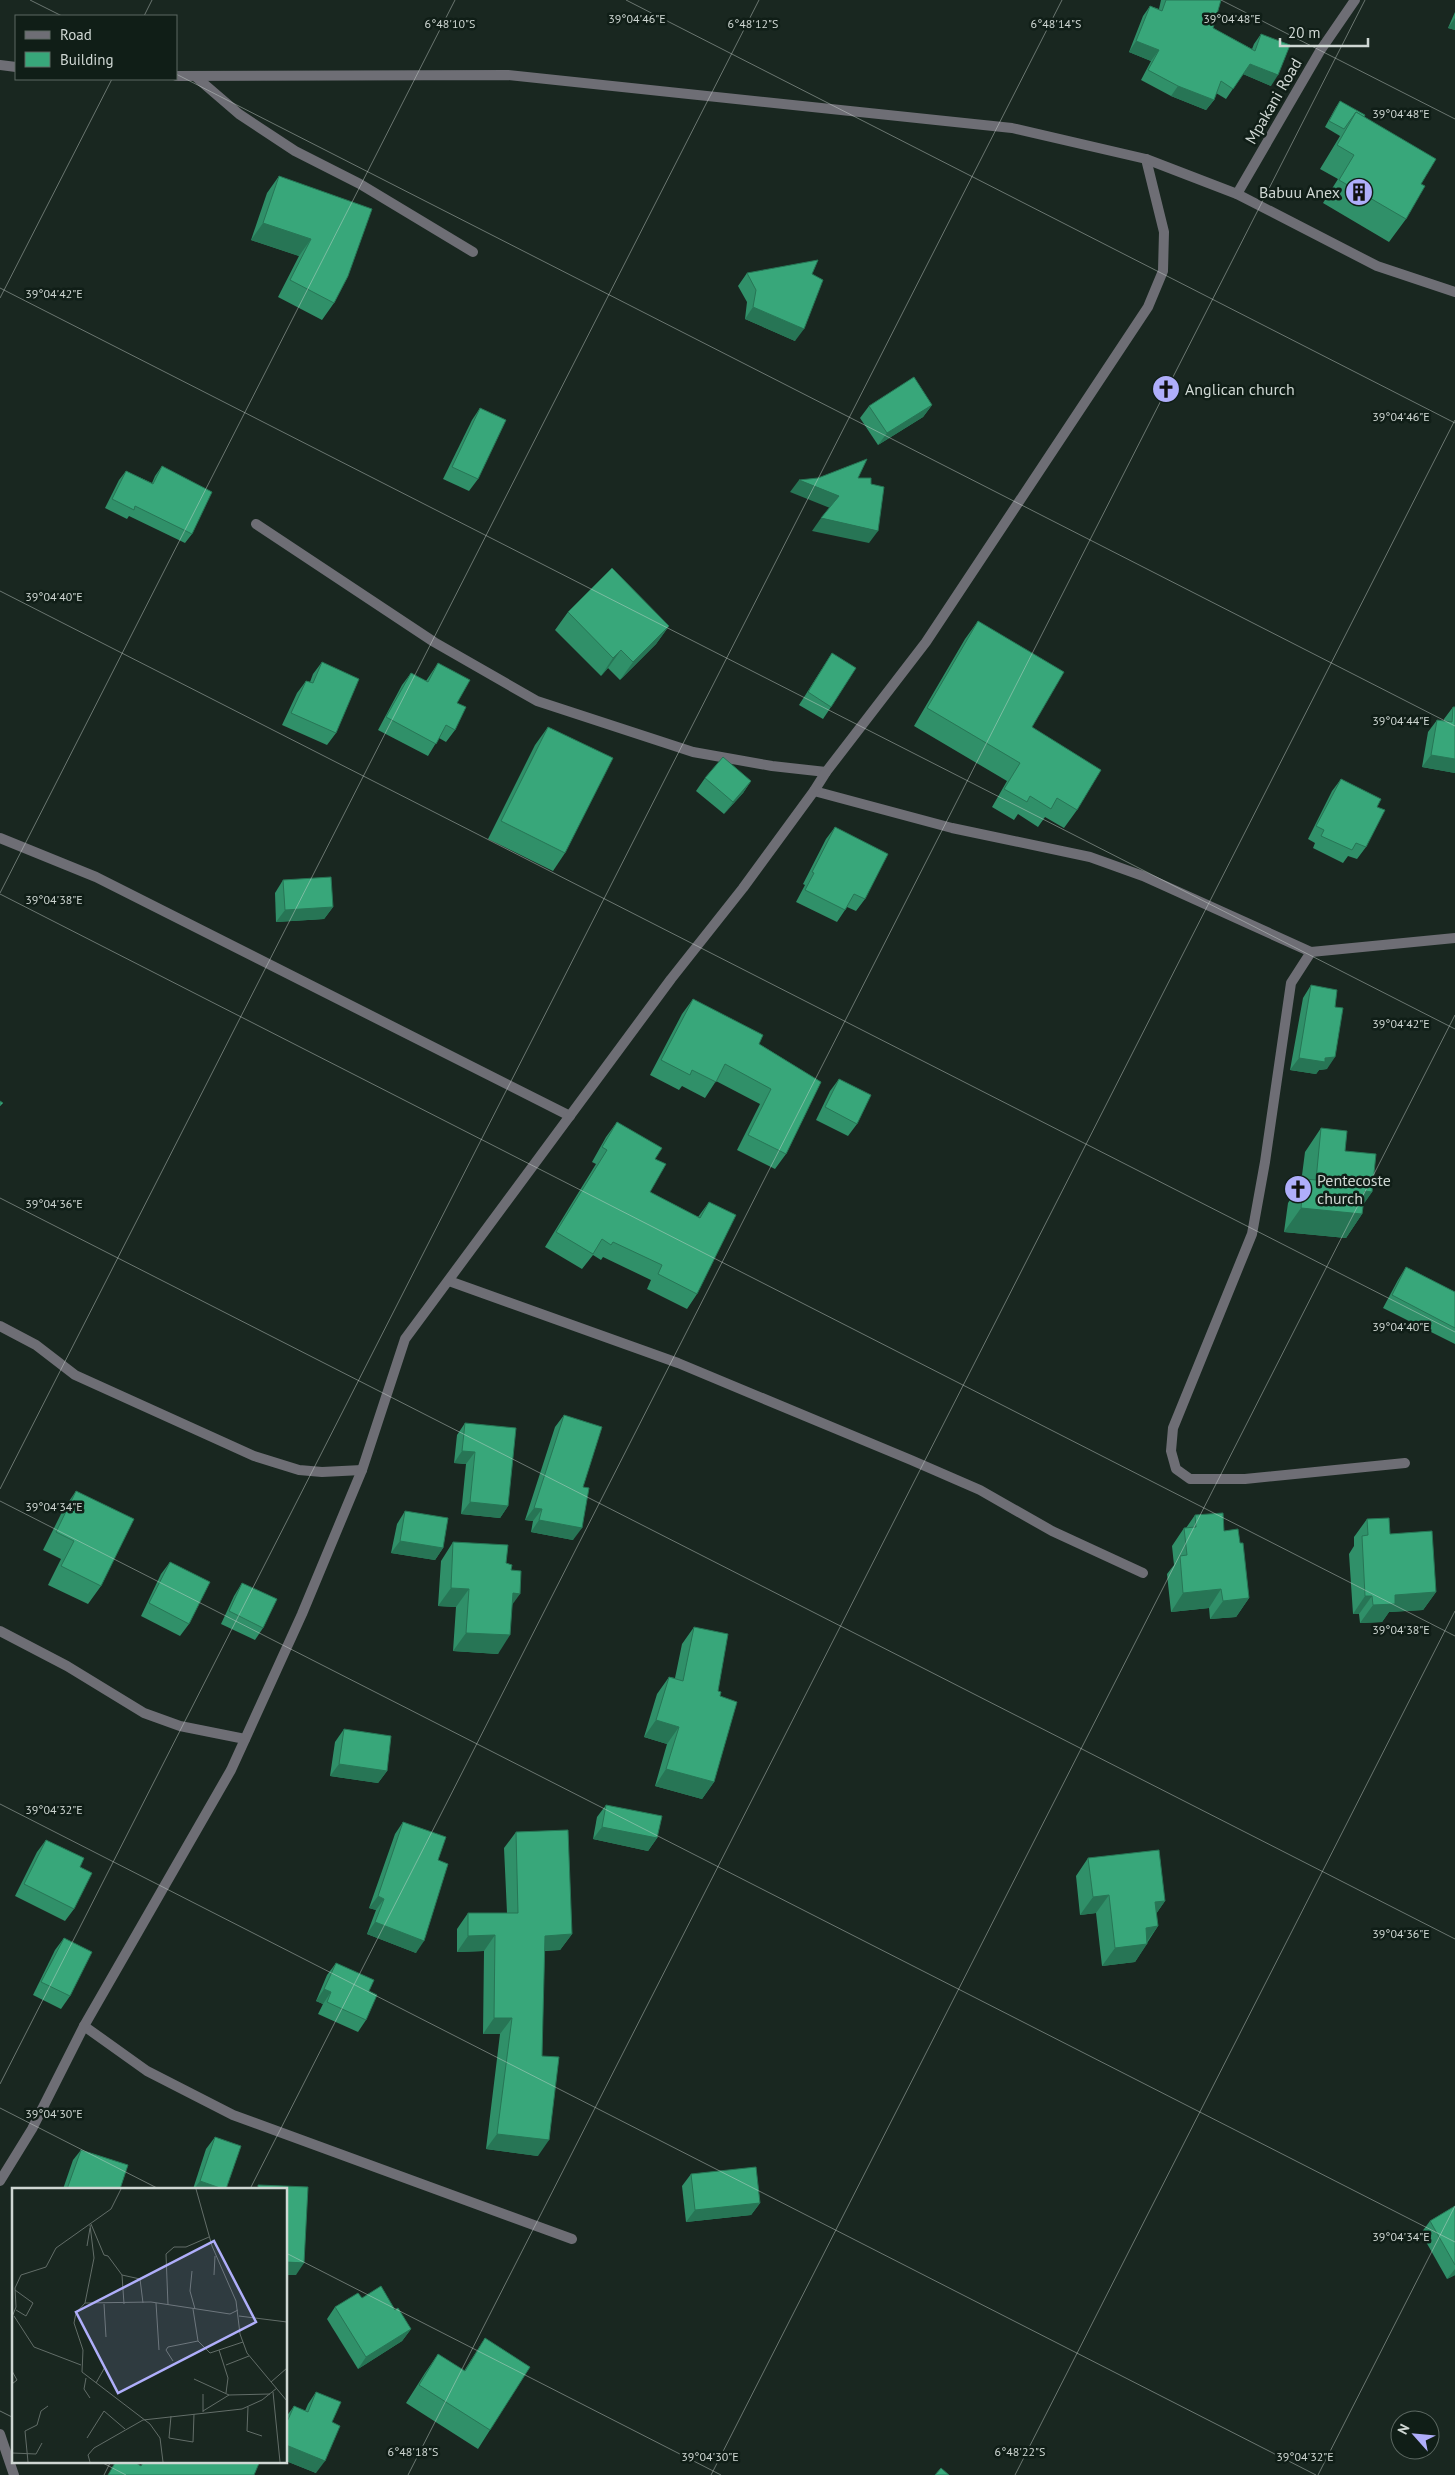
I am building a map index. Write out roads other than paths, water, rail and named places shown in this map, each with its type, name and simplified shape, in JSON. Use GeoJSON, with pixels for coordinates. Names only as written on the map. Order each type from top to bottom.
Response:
{"type":"FeatureCollection","features":[{"type":"Feature","properties":{"kind":"street","name":"Mpakani Road"},"geometry":{"type":"LineString","coordinates":[[1236,194],[1320,51],[1354,0]]}},
{"type":"Feature","properties":{"kind":"street"},"geometry":{"type":"LineString","coordinates":[[0,64],[15,67]]}},
{"type":"Feature","properties":{"kind":"street"},"geometry":{"type":"LineString","coordinates":[[178,76],[508,75],[1012,128],[1146,159],[1236,194],[1377,266],[1455,292]]}},
{"type":"Feature","properties":{"kind":"street"},"geometry":{"type":"LineString","coordinates":[[196,77],[239,114],[295,151],[360,184],[473,252]]}},
{"type":"Feature","properties":{"kind":"street"},"geometry":{"type":"LineString","coordinates":[[0,2181],[32,2128],[84,2026],[231,1770],[302,1614],[362,1470],[405,1339],[671,979],[743,888],[826,772],[926,642],[1148,306],[1163,271],[1164,232],[1146,159]]}},
{"type":"Feature","properties":{"kind":"street"},"geometry":{"type":"LineString","coordinates":[[256,524],[434,642],[537,701],[693,752],[772,766],[826,772]]}},
{"type":"Feature","properties":{"kind":"street"},"geometry":{"type":"LineString","coordinates":[[814,791],[952,828],[1090,857],[1143,876],[1310,952],[1455,938]]}},
{"type":"Feature","properties":{"kind":"street"},"geometry":{"type":"LineString","coordinates":[[0,838],[96,878],[570,1116]]}},
{"type":"Feature","properties":{"kind":"street"},"geometry":{"type":"LineString","coordinates":[[1310,952],[1291,983],[1265,1162],[1252,1234],[1173,1428],[1172,1451],[1176,1469],[1190,1479],[1245,1479],[1405,1464]]}},
{"type":"Feature","properties":{"kind":"street"},"geometry":{"type":"LineString","coordinates":[[449,1281],[678,1363],[937,1471],[980,1490],[1052,1531],[1142,1573]]}},
{"type":"Feature","properties":{"kind":"street"},"geometry":{"type":"LineString","coordinates":[[0,1326],[36,1345],[75,1375],[254,1456],[299,1470],[322,1472],[362,1470]]}},
{"type":"Feature","properties":{"kind":"street"},"geometry":{"type":"LineString","coordinates":[[0,1631],[67,1666],[144,1713],[180,1726],[245,1739]]}},
{"type":"Feature","properties":{"kind":"street"},"geometry":{"type":"LineString","coordinates":[[84,2026],[147,2071],[233,2115],[572,2239]]}},
{"type":"Feature","properties":{"kind":"street"},"geometry":{"type":"LineString","coordinates":[[0,2434],[14,2475]]}},
{"type":"Feature","properties":{"kind":"place","name":"Babuu Anex"},"geometry":{"type":"Point","coordinates":[1359,192]}},
{"type":"Feature","properties":{"kind":"place","name":"Anglican church"},"geometry":{"type":"Point","coordinates":[1166,389]}},
{"type":"Feature","properties":{"kind":"place","name":"Pentecoste church"},"geometry":{"type":"Point","coordinates":[1298,1189]}}]}
